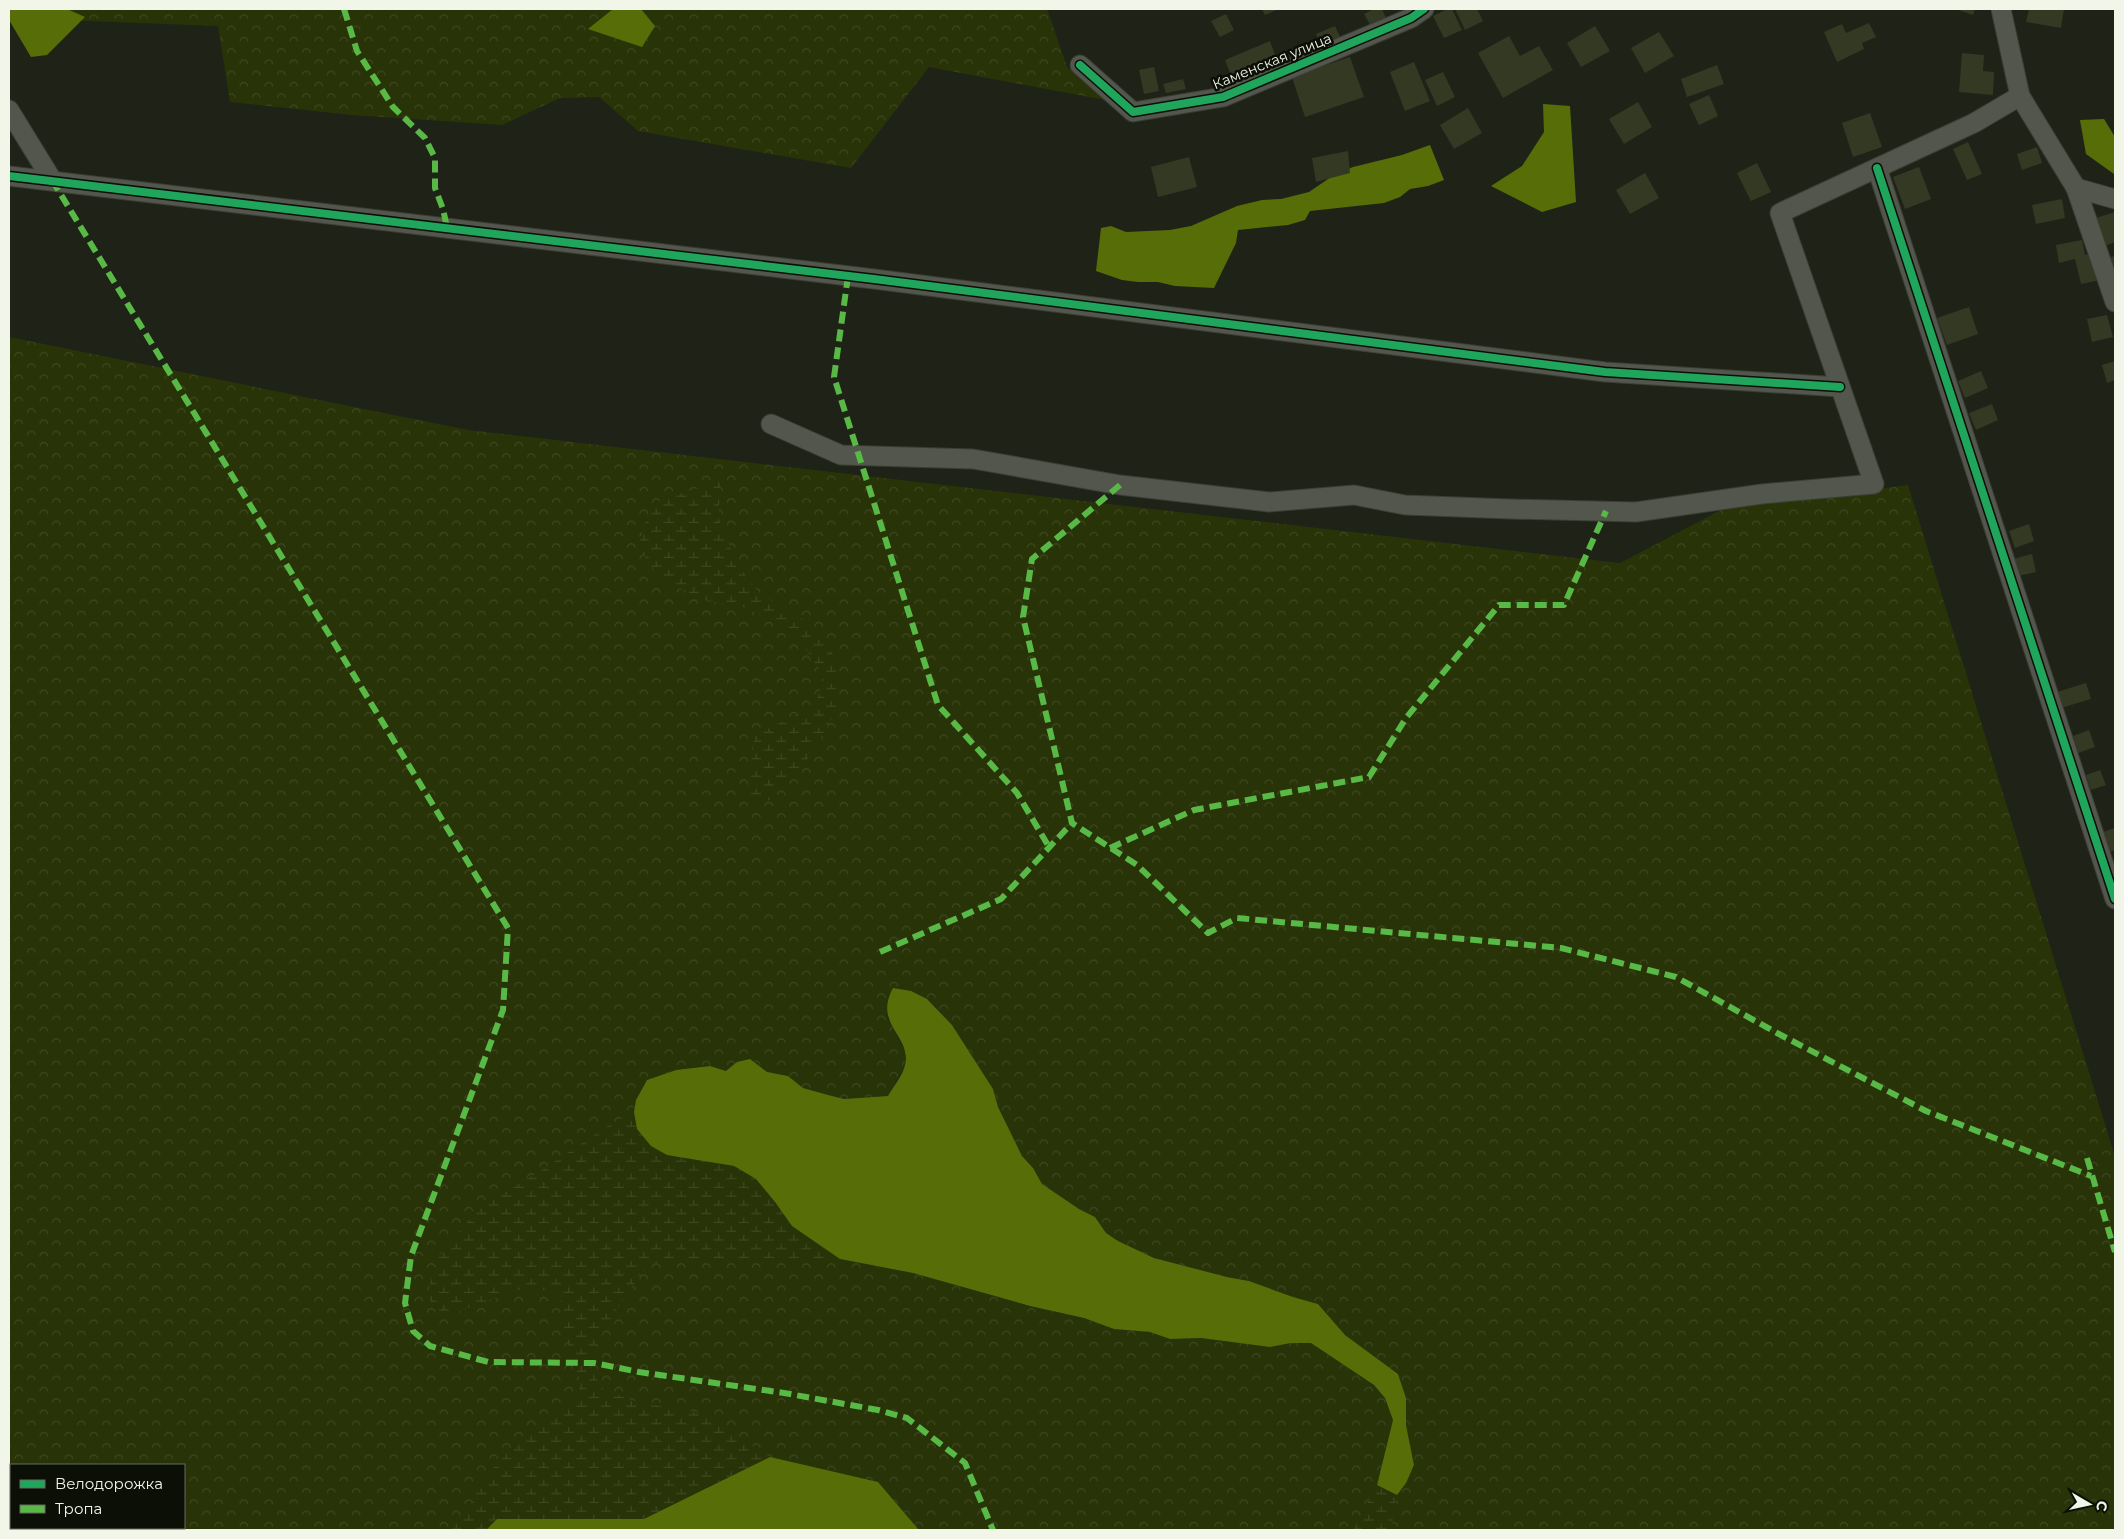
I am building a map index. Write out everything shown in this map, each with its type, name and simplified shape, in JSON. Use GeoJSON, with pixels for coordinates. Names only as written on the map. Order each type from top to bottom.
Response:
{"type":"FeatureCollection","features":[{"type":"Feature","properties":{"kind":"street","name":"Каменская улица"},"geometry":{"type":"LineString","coordinates":[[1080,65],[1133,112],[1223,97],[1411,18],[1424,9]]}},
{"type":"Feature","properties":{"kind":"street"},"geometry":{"type":"LineString","coordinates":[[2001,9],[2020,96],[2076,188],[2115,302]]}},
{"type":"Feature","properties":{"kind":"street"},"geometry":{"type":"LineString","coordinates":[[771,424],[841,455],[973,459],[1120,485],[1269,502],[1354,495],[1405,505],[1510,510],[1636,512],[1762,494],[1874,484],[1780,213],[1974,124],[2020,96]]}},
{"type":"Feature","properties":{"kind":"street"},"geometry":{"type":"LineString","coordinates":[[9,110],[52,180]]}},
{"type":"Feature","properties":{"kind":"street"},"geometry":{"type":"LineString","coordinates":[[1877,168],[2115,899]]}},
{"type":"Feature","properties":{"kind":"street"},"geometry":{"type":"LineString","coordinates":[[9,176],[874,279],[1606,372],[1840,387]]}},
{"type":"Feature","properties":{"kind":"street"},"geometry":{"type":"LineString","coordinates":[[2076,188],[2115,198]]}},
{"type":"Feature","properties":{"kind":"green space"},"geometry":{"type":"Polygon","coordinates":[[[9,9],[613,9],[589,29],[655,26],[641,9],[1047,9],[1067,67],[1105,100],[929,67],[851,168],[638,131],[599,97],[560,98],[502,125],[352,115],[230,102],[218,26],[9,18],[9,9]]]}},
{"type":"Feature","properties":{"kind":"green space"},"geometry":{"type":"Polygon","coordinates":[[[9,337],[468,430],[1620,563],[1721,510],[1908,485],[2115,1157],[2115,1530],[919,1530],[878,1482],[644,1519],[497,1519],[486,1530],[9,1530],[9,337]],[[927,999],[887,1017],[905,1051],[905,1066],[888,1096],[844,1099],[828,1095],[803,1088],[788,1076],[767,1072],[750,1059],[726,1071],[710,1066],[676,1070],[647,1080],[636,1100],[634,1112],[840,1259],[913,1273],[1030,1306],[1084,1318],[1114,1329],[1150,1332],[1170,1339],[1201,1338],[1270,1347],[1291,1343],[1311,1343],[1374,1385],[1385,1398],[1393,1420],[1377,1485],[1414,1465],[1406,1425],[1406,1398],[1398,1374],[1345,1335],[1318,1304],[1249,1281],[1154,1258],[1118,1241],[1106,1233],[1095,1217],[1079,1209],[1041,1184],[1033,1168],[1022,1156],[998,1107],[993,1089],[952,1025],[927,999]]]}},
{"type":"Feature","properties":{"kind":"green space"},"geometry":{"type":"Polygon","coordinates":[[[722,472],[718,517],[737,564],[760,594],[810,623],[837,660],[836,711],[812,754],[771,799],[749,809],[748,780],[755,736],[816,706],[823,675],[793,630],[741,606],[707,601],[660,579],[638,547],[646,520],[660,500],[702,487],[722,472]]]}},
{"type":"Feature","properties":{"kind":"green space"},"geometry":{"type":"Polygon","coordinates":[[[634,1112],[638,1129],[667,1155],[734,1166],[756,1179],[792,1226],[840,1259],[718,1259],[649,1263],[614,1313],[594,1353],[590,1368],[604,1390],[634,1401],[699,1413],[770,1457],[644,1519],[497,1519],[486,1530],[450,1530],[471,1507],[476,1487],[524,1434],[576,1402],[581,1383],[565,1335],[559,1290],[517,1290],[444,1317],[427,1297],[436,1260],[479,1208],[539,1172],[606,1127],[634,1112]]]}},
{"type":"Feature","properties":{"kind":"green space"},"geometry":{"type":"Polygon","coordinates":[[[1377,1485],[1397,1495],[1391,1530],[1353,1530],[1377,1485]]]}},
{"type":"Feature","properties":{"kind":"shaded area"},"geometry":{"type":"Polygon","coordinates":[[[9,9],[67,9],[85,17],[47,55],[31,57],[9,20],[9,9]]]}},
{"type":"Feature","properties":{"kind":"shaded area"},"geometry":{"type":"Polygon","coordinates":[[[613,9],[641,9],[655,26],[642,47],[588,29],[613,9]]]}},
{"type":"Feature","properties":{"kind":"shaded area"},"geometry":{"type":"Polygon","coordinates":[[[1543,104],[1570,106],[1576,202],[1542,212],[1491,186],[1522,166],[1544,132],[1543,104]]]}},
{"type":"Feature","properties":{"kind":"shaded area"},"geometry":{"type":"Polygon","coordinates":[[[2104,119],[2115,137],[2114,174],[2086,154],[2080,120],[2104,119]]]}},
{"type":"Feature","properties":{"kind":"shaded area"},"geometry":{"type":"Polygon","coordinates":[[[1430,145],[1444,180],[1428,186],[1410,189],[1400,197],[1384,203],[1310,211],[1305,220],[1288,225],[1238,230],[1236,243],[1214,288],[1122,280],[1096,271],[1101,228],[1111,226],[1126,232],[1170,230],[1191,226],[1237,206],[1262,200],[1281,199],[1309,192],[1334,175],[1353,167],[1402,155],[1430,145]]]}},
{"type":"Feature","properties":{"kind":"shaded area"},"geometry":{"type":"Polygon","coordinates":[[[893,988],[911,991],[927,999],[952,1025],[993,1089],[998,1107],[1022,1156],[1033,1168],[1042,1184],[1079,1209],[1095,1217],[1106,1233],[1118,1241],[1154,1258],[1249,1281],[1318,1304],[1345,1335],[1398,1374],[1406,1398],[1406,1425],[1414,1465],[1406,1483],[1397,1495],[1377,1485],[1393,1420],[1385,1398],[1374,1385],[1311,1343],[1291,1343],[1270,1347],[1201,1338],[1170,1339],[1150,1332],[1114,1329],[1084,1318],[1030,1306],[913,1273],[840,1259],[792,1226],[756,1179],[734,1166],[667,1155],[651,1146],[637,1129],[634,1112],[636,1100],[647,1080],[676,1070],[710,1066],[726,1071],[737,1062],[750,1059],[767,1072],[788,1076],[803,1088],[828,1095],[844,1099],[888,1096],[902,1073],[906,1055],[887,1012],[888,1001],[893,988]]]}},
{"type":"Feature","properties":{"kind":"shaded area"},"geometry":{"type":"Polygon","coordinates":[[[770,1457],[878,1482],[919,1530],[486,1530],[497,1519],[644,1519],[770,1457]]]}},
{"type":"Feature","properties":{"kind":"building"},"geometry":{"type":"Polygon","coordinates":[[[1262,9],[1279,9],[1265,15],[1262,9]]]}},
{"type":"Feature","properties":{"kind":"building"},"geometry":{"type":"Polygon","coordinates":[[[1374,9],[1382,9],[1387,20],[1372,28],[1364,14],[1374,9]]]}},
{"type":"Feature","properties":{"kind":"building"},"geometry":{"type":"Polygon","coordinates":[[[1447,9],[1452,9],[1462,30],[1444,38],[1433,16],[1447,9]]]}},
{"type":"Feature","properties":{"kind":"building"},"geometry":{"type":"Polygon","coordinates":[[[1455,9],[1477,9],[1483,21],[1465,30],[1455,9]]]}},
{"type":"Feature","properties":{"kind":"building"},"geometry":{"type":"Polygon","coordinates":[[[1956,9],[1975,9],[1973,15],[1956,9]]]}},
{"type":"Feature","properties":{"kind":"building"},"geometry":{"type":"Polygon","coordinates":[[[2029,9],[2064,9],[2061,28],[2026,22],[2029,9]]]}},
{"type":"Feature","properties":{"kind":"building"},"geometry":{"type":"Polygon","coordinates":[[[1226,14],[1234,30],[1220,37],[1211,21],[1226,14]]]}},
{"type":"Feature","properties":{"kind":"building"},"geometry":{"type":"Polygon","coordinates":[[[1869,23],[1876,37],[1862,43],[1864,49],[1837,62],[1824,32],[1842,24],[1846,33],[1869,23]]]}},
{"type":"Feature","properties":{"kind":"building"},"geometry":{"type":"Polygon","coordinates":[[[1335,26],[1342,41],[1322,49],[1316,34],[1335,26]]]}},
{"type":"Feature","properties":{"kind":"building"},"geometry":{"type":"Polygon","coordinates":[[[1595,26],[1610,51],[1581,67],[1567,43],[1595,26]]]}},
{"type":"Feature","properties":{"kind":"building"},"geometry":{"type":"Polygon","coordinates":[[[1659,32],[1674,56],[1645,73],[1631,48],[1659,32]]]}},
{"type":"Feature","properties":{"kind":"building"},"geometry":{"type":"Polygon","coordinates":[[[1509,36],[1520,56],[1539,46],[1553,70],[1503,98],[1478,53],[1509,36]]]}},
{"type":"Feature","properties":{"kind":"building"},"geometry":{"type":"Polygon","coordinates":[[[1270,41],[1278,63],[1233,81],[1225,60],[1270,41]]]}},
{"type":"Feature","properties":{"kind":"building"},"geometry":{"type":"Polygon","coordinates":[[[1962,53],[1984,55],[1983,71],[1994,72],[1993,95],[1959,92],[1962,53]]]}},
{"type":"Feature","properties":{"kind":"building"},"geometry":{"type":"Polygon","coordinates":[[[1350,57],[1364,97],[1305,117],[1292,77],[1350,57]]]}},
{"type":"Feature","properties":{"kind":"building"},"geometry":{"type":"Polygon","coordinates":[[[1414,62],[1430,101],[1405,111],[1390,72],[1414,62]]]}},
{"type":"Feature","properties":{"kind":"building"},"geometry":{"type":"Polygon","coordinates":[[[1717,65],[1724,84],[1687,97],[1681,79],[1717,65]]]}},
{"type":"Feature","properties":{"kind":"building"},"geometry":{"type":"Polygon","coordinates":[[[1154,67],[1159,91],[1144,94],[1139,70],[1154,67]]]}},
{"type":"Feature","properties":{"kind":"building"},"geometry":{"type":"Polygon","coordinates":[[[1443,72],[1455,97],[1437,106],[1425,80],[1443,72]]]}},
{"type":"Feature","properties":{"kind":"building"},"geometry":{"type":"Polygon","coordinates":[[[1183,79],[1186,89],[1166,93],[1163,84],[1183,79]]]}},
{"type":"Feature","properties":{"kind":"building"},"geometry":{"type":"Polygon","coordinates":[[[1709,95],[1718,116],[1699,125],[1689,104],[1709,95]]]}},
{"type":"Feature","properties":{"kind":"building"},"geometry":{"type":"Polygon","coordinates":[[[1638,102],[1652,127],[1624,144],[1609,119],[1638,102]]]}},
{"type":"Feature","properties":{"kind":"building"},"geometry":{"type":"Polygon","coordinates":[[[1468,108],[1482,133],[1454,149],[1440,125],[1468,108]]]}},
{"type":"Feature","properties":{"kind":"building"},"geometry":{"type":"Polygon","coordinates":[[[1870,113],[1882,147],[1853,157],[1842,123],[1870,113]]]}},
{"type":"Feature","properties":{"kind":"building"},"geometry":{"type":"Polygon","coordinates":[[[1968,142],[1982,174],[1967,180],[1953,149],[1968,142]]]}},
{"type":"Feature","properties":{"kind":"building"},"geometry":{"type":"Polygon","coordinates":[[[2037,147],[2042,163],[2022,170],[2017,154],[2037,147]]]}},
{"type":"Feature","properties":{"kind":"building"},"geometry":{"type":"Polygon","coordinates":[[[1348,151],[1350,173],[1316,182],[1312,158],[1348,151]]]}},
{"type":"Feature","properties":{"kind":"building"},"geometry":{"type":"Polygon","coordinates":[[[1189,157],[1197,187],[1158,197],[1151,167],[1189,157]]]}},
{"type":"Feature","properties":{"kind":"building"},"geometry":{"type":"Polygon","coordinates":[[[1757,163],[1771,192],[1751,201],[1737,173],[1757,163]]]}},
{"type":"Feature","properties":{"kind":"building"},"geometry":{"type":"Polygon","coordinates":[[[1919,167],[1931,199],[1905,209],[1893,177],[1919,167]]]}},
{"type":"Feature","properties":{"kind":"building"},"geometry":{"type":"Polygon","coordinates":[[[1645,173],[1659,198],[1630,214],[1616,190],[1645,173]]]}},
{"type":"Feature","properties":{"kind":"building"},"geometry":{"type":"Polygon","coordinates":[[[2062,199],[2065,218],[2036,224],[2032,205],[2062,199]]]}},
{"type":"Feature","properties":{"kind":"building"},"geometry":{"type":"Polygon","coordinates":[[[2115,212],[2115,242],[2102,247],[2093,219],[2115,212]]]}},
{"type":"Feature","properties":{"kind":"building"},"geometry":{"type":"Polygon","coordinates":[[[2082,240],[2085,255],[2094,253],[2100,280],[2081,284],[2075,259],[2059,263],[2056,245],[2082,240]]]}},
{"type":"Feature","properties":{"kind":"building"},"geometry":{"type":"Polygon","coordinates":[[[2115,256],[2115,288],[2107,258],[2115,256]]]}},
{"type":"Feature","properties":{"kind":"building"},"geometry":{"type":"Polygon","coordinates":[[[1969,307],[1978,334],[1947,345],[1937,318],[1969,307]]]}},
{"type":"Feature","properties":{"kind":"building"},"geometry":{"type":"Polygon","coordinates":[[[2107,315],[2113,337],[2092,342],[2087,319],[2107,315]]]}},
{"type":"Feature","properties":{"kind":"building"},"geometry":{"type":"Polygon","coordinates":[[[2115,361],[2115,380],[2107,383],[2102,365],[2115,361]]]}},
{"type":"Feature","properties":{"kind":"building"},"geometry":{"type":"Polygon","coordinates":[[[1981,371],[1988,388],[1965,398],[1958,381],[1981,371]]]}},
{"type":"Feature","properties":{"kind":"building"},"geometry":{"type":"Polygon","coordinates":[[[1992,404],[1998,420],[1976,430],[1969,413],[1992,404]]]}},
{"type":"Feature","properties":{"kind":"building"},"geometry":{"type":"Polygon","coordinates":[[[2029,524],[2034,541],[2015,548],[2009,531],[2029,524]]]}},
{"type":"Feature","properties":{"kind":"building"},"geometry":{"type":"Polygon","coordinates":[[[2032,554],[2036,572],[2018,576],[2013,559],[2032,554]]]}},
{"type":"Feature","properties":{"kind":"building"},"geometry":{"type":"Polygon","coordinates":[[[2086,683],[2091,699],[2061,708],[2057,692],[2086,683]]]}},
{"type":"Feature","properties":{"kind":"building"},"geometry":{"type":"Polygon","coordinates":[[[2089,730],[2095,747],[2078,753],[2073,736],[2089,730]]]}},
{"type":"Feature","properties":{"kind":"building"},"geometry":{"type":"Polygon","coordinates":[[[2100,770],[2106,785],[2091,790],[2086,775],[2100,770]]]}},
{"type":"Feature","properties":{"kind":"building"},"geometry":{"type":"Polygon","coordinates":[[[2115,828],[2115,850],[2110,852],[2103,832],[2115,828]]]}},
{"type":"Feature","properties":{"kind":"marked path"},"geometry":{"type":"LineString","coordinates":[[344,9],[357,51],[393,107],[425,138],[435,158],[435,188],[443,209],[447,228]]}},
{"type":"Feature","properties":{"kind":"marked path"},"geometry":{"type":"LineString","coordinates":[[52,180],[508,928],[503,1010],[411,1256],[405,1303],[413,1331],[430,1346],[488,1362],[594,1363],[639,1372],[784,1393],[878,1410],[907,1418],[965,1463],[993,1530]]}},
{"type":"Feature","properties":{"kind":"marked path"},"geometry":{"type":"LineString","coordinates":[[848,276],[834,377],[938,705],[1017,793],[1049,847]]}},
{"type":"Feature","properties":{"kind":"marked path"},"geometry":{"type":"LineString","coordinates":[[1120,485],[1032,559],[1023,617],[1072,823],[1137,865],[1208,933],[1237,918],[1561,948],[1676,977],[1777,1033],[1926,1111],[2091,1176]]}},
{"type":"Feature","properties":{"kind":"marked path"},"geometry":{"type":"LineString","coordinates":[[1110,848],[1194,810],[1369,777],[1406,718],[1499,605],[1564,605],[1606,511]]}},
{"type":"Feature","properties":{"kind":"marked path"},"geometry":{"type":"LineString","coordinates":[[880,952],[1001,899],[1072,823]]}},
{"type":"Feature","properties":{"kind":"marked path"},"geometry":{"type":"LineString","coordinates":[[2087,1158],[2115,1252]]}},
{"type":"Feature","properties":{"kind":"cycle path"},"geometry":{"type":"LineString","coordinates":[[1080,65],[1133,112],[1223,97],[1411,18],[1424,9]]}},
{"type":"Feature","properties":{"kind":"cycle path"},"geometry":{"type":"LineString","coordinates":[[1877,168],[2115,899]]}},
{"type":"Feature","properties":{"kind":"cycle path"},"geometry":{"type":"LineString","coordinates":[[9,176],[874,279],[1605,372],[1840,387]]}}]}
